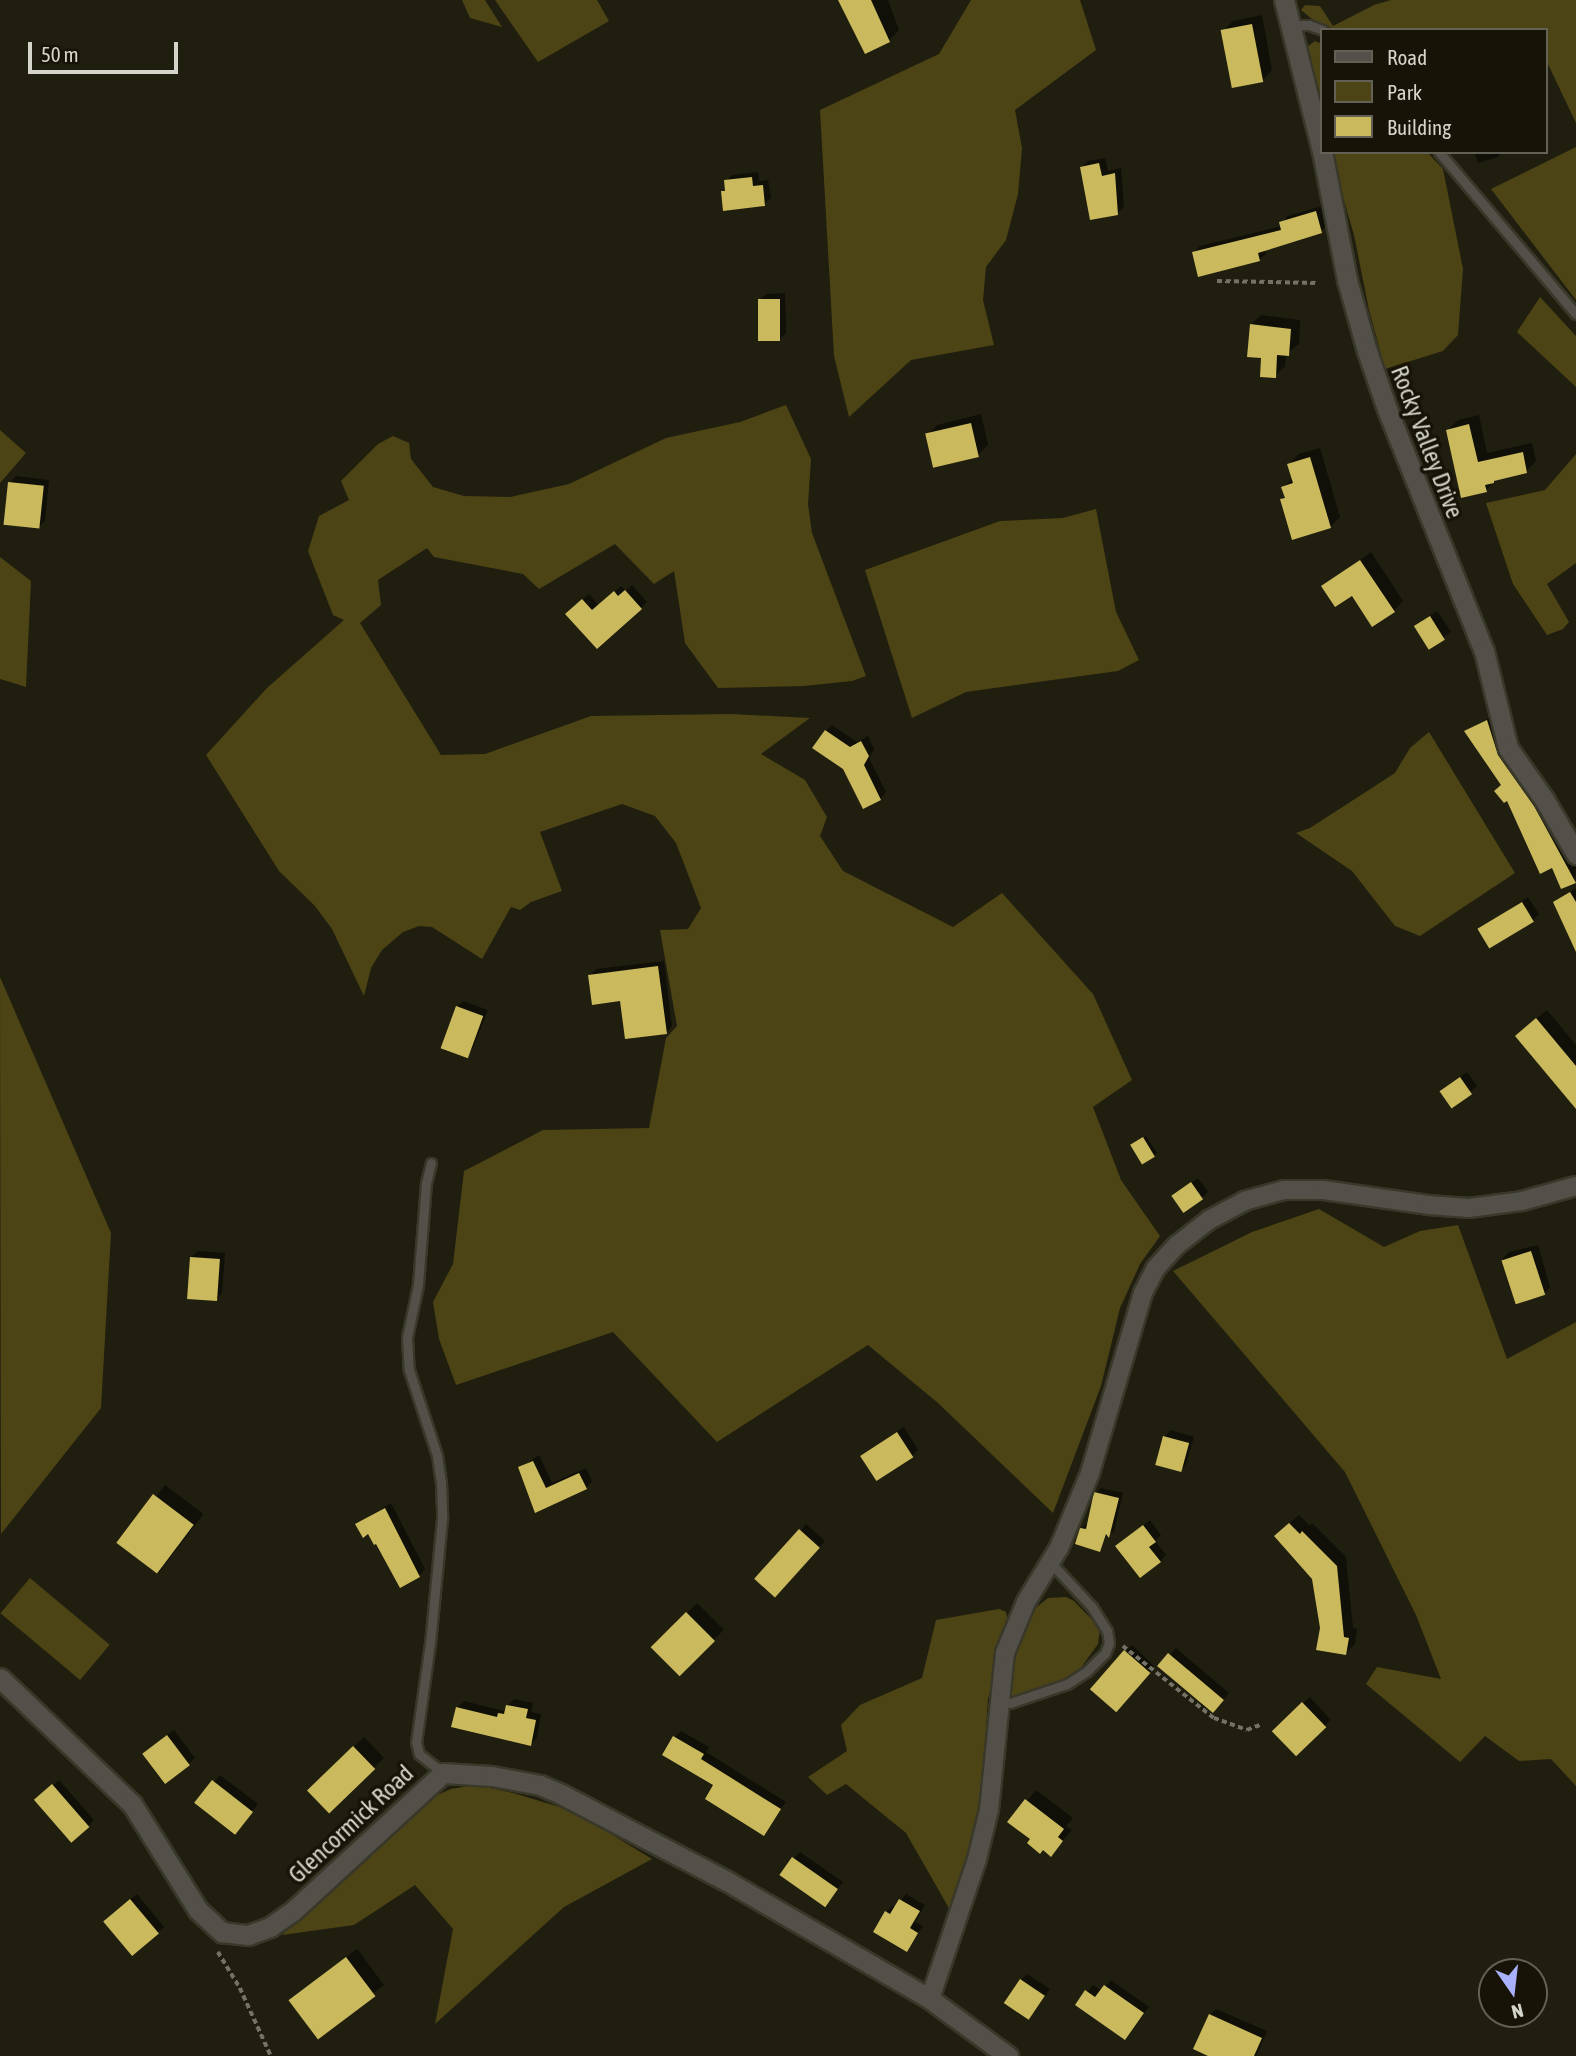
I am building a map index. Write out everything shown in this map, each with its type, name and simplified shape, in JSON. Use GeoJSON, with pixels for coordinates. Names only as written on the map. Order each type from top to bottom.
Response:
{"type":"FeatureCollection","features":[{"type":"Feature","properties":{"kind":"street","name":"Rocky Valley Drive"},"geometry":{"type":"LineString","coordinates":[[1284,0],[1320,143]]}},
{"type":"Feature","properties":{"kind":"street","name":"Rocky Valley Drive"},"geometry":{"type":"LineString","coordinates":[[1323,154],[1347,280],[1387,409],[1484,651],[1508,748],[1544,799],[1576,854]]}},
{"type":"Feature","properties":{"kind":"street"},"geometry":{"type":"LineString","coordinates":[[930,1999],[977,1860],[986,1822],[1005,1653],[1026,1602],[1051,1563],[1090,1473],[1143,1293],[1156,1268],[1177,1245],[1209,1220],[1244,1201],[1284,1190],[1323,1190],[1418,1204],[1469,1208],[1522,1200],[1576,1186]]}},
{"type":"Feature","properties":{"kind":"street","name":"Glencormick Road"},"geometry":{"type":"LineString","coordinates":[[0,1678],[132,1804],[198,1910],[222,1932],[248,1935],[270,1927],[294,1910],[443,1773],[492,1776],[540,1785],[561,1794],[725,1880],[930,1999],[1008,2056]]}},
{"type":"Feature","properties":{"kind":"lane"},"geometry":{"type":"LineString","coordinates":[[1290,25],[1309,25],[1320,29]]}},
{"type":"Feature","properties":{"kind":"lane"},"geometry":{"type":"LineString","coordinates":[[1440,154],[1576,314]]}},
{"type":"Feature","properties":{"kind":"lane"},"geometry":{"type":"LineString","coordinates":[[431,1163],[420,1236],[418,1285],[407,1337],[409,1370],[437,1455],[442,1519],[430,1643],[416,1742],[419,1754],[443,1773]]}},
{"type":"Feature","properties":{"kind":"lane"},"geometry":{"type":"LineString","coordinates":[[998,1702],[1010,1703],[1067,1684],[1087,1671],[1105,1653],[1109,1643],[1107,1631],[1092,1606],[1051,1563]]}},
{"type":"Feature","properties":{"kind":"path"},"geometry":{"type":"LineString","coordinates":[[1217,281],[1317,283]]}},
{"type":"Feature","properties":{"kind":"path"},"geometry":{"type":"LineString","coordinates":[[1109,1643],[1121,1644],[1214,1718],[1247,1730],[1260,1725]]}},
{"type":"Feature","properties":{"kind":"path"},"geometry":{"type":"LineString","coordinates":[[216,1950],[240,1988],[271,2056]]}},
{"type":"Feature","properties":{"kind":"green space"},"geometry":{"type":"Polygon","coordinates":[[[462,0],[485,0],[502,27],[470,18],[462,0]]]}},
{"type":"Feature","properties":{"kind":"green space"},"geometry":{"type":"Polygon","coordinates":[[[495,0],[597,0],[609,21],[538,62],[495,0]]]}},
{"type":"Feature","properties":{"kind":"green space"},"geometry":{"type":"Polygon","coordinates":[[[971,0],[1080,0],[1096,50],[1015,110],[1022,148],[1018,194],[1006,240],[986,267],[983,300],[994,345],[911,360],[849,417],[834,356],[820,110],[939,54],[971,0]]]}},
{"type":"Feature","properties":{"kind":"green space"},"geometry":{"type":"Polygon","coordinates":[[[1391,0],[1576,0],[1576,123],[1548,64],[1548,28],[1331,28],[1313,20],[1301,10],[1305,5],[1320,6],[1333,26],[1374,5],[1391,0]]]}},
{"type":"Feature","properties":{"kind":"green space"},"geometry":{"type":"Polygon","coordinates":[[[1315,41],[1320,43],[1320,118],[1307,71],[1307,47],[1315,41]]]}},
{"type":"Feature","properties":{"kind":"green space"},"geometry":{"type":"Polygon","coordinates":[[[1576,147],[1576,300],[1491,189],[1576,147]]]}},
{"type":"Feature","properties":{"kind":"green space"},"geometry":{"type":"Polygon","coordinates":[[[1331,154],[1429,154],[1443,169],[1463,269],[1458,335],[1443,351],[1385,369],[1369,310],[1354,235],[1331,154]]]}},
{"type":"Feature","properties":{"kind":"green space"},"geometry":{"type":"Polygon","coordinates":[[[1540,297],[1576,336],[1576,387],[1517,332],[1540,297]]]}},
{"type":"Feature","properties":{"kind":"green space"},"geometry":{"type":"Polygon","coordinates":[[[786,405],[811,459],[808,504],[812,533],[866,676],[852,681],[804,686],[718,688],[685,643],[674,571],[654,584],[615,544],[539,589],[523,574],[434,557],[427,548],[378,580],[381,605],[360,623],[441,755],[485,754],[591,716],[731,714],[810,718],[761,754],[805,780],[827,817],[820,836],[843,871],[953,927],[1002,893],[1093,994],[1132,1080],[1093,1107],[1121,1180],[1160,1236],[1140,1264],[1120,1308],[1101,1386],[1053,1513],[938,1403],[868,1345],[717,1442],[613,1332],[456,1385],[439,1339],[433,1302],[453,1264],[464,1171],[543,1130],[649,1128],[666,1038],[677,1026],[660,930],[688,929],[701,908],[676,843],[655,816],[622,804],[540,832],[562,891],[531,902],[520,910],[511,907],[482,959],[432,927],[419,926],[403,932],[382,950],[371,968],[364,996],[332,929],[315,906],[279,871],[206,755],[267,688],[344,620],[333,615],[308,551],[319,516],[349,500],[341,481],[378,444],[393,436],[409,443],[411,459],[433,487],[464,496],[510,497],[569,484],[666,438],[740,422],[786,405]]]}},
{"type":"Feature","properties":{"kind":"green space"},"geometry":{"type":"Polygon","coordinates":[[[0,430],[26,453],[0,483],[0,430]]]}},
{"type":"Feature","properties":{"kind":"green space"},"geometry":{"type":"Polygon","coordinates":[[[1576,454],[1576,563],[1547,584],[1569,622],[1563,629],[1547,635],[1513,584],[1486,503],[1545,490],[1576,454]]]}},
{"type":"Feature","properties":{"kind":"green space"},"geometry":{"type":"Polygon","coordinates":[[[1096,509],[1116,612],[1139,660],[1118,671],[966,692],[912,718],[865,570],[1000,521],[1063,518],[1096,509]]]}},
{"type":"Feature","properties":{"kind":"green space"},"geometry":{"type":"Polygon","coordinates":[[[0,557],[31,581],[26,687],[0,679],[0,557]]]}},
{"type":"Feature","properties":{"kind":"green space"},"geometry":{"type":"Polygon","coordinates":[[[1429,732],[1515,873],[1420,936],[1395,926],[1352,871],[1296,833],[1310,828],[1395,773],[1410,748],[1429,732]]]}},
{"type":"Feature","properties":{"kind":"green space"},"geometry":{"type":"Polygon","coordinates":[[[0,977],[111,1233],[101,1408],[1,1534],[0,977]]]}},
{"type":"Feature","properties":{"kind":"green space"},"geometry":{"type":"Polygon","coordinates":[[[1319,1209],[1384,1247],[1420,1231],[1458,1225],[1507,1359],[1576,1322],[1576,1786],[1551,1759],[1519,1761],[1485,1736],[1460,1762],[1366,1684],[1377,1667],[1441,1679],[1416,1615],[1345,1472],[1173,1271],[1252,1232],[1319,1209]]]}},
{"type":"Feature","properties":{"kind":"green space"},"geometry":{"type":"Polygon","coordinates":[[[30,1578],[110,1645],[80,1680],[0,1613],[30,1578]]]}},
{"type":"Feature","properties":{"kind":"green space"},"geometry":{"type":"Polygon","coordinates":[[[1066,1597],[1074,1601],[1100,1628],[1098,1644],[1080,1669],[1063,1680],[1009,1701],[1010,1668],[1033,1610],[1048,1598],[1066,1597]]]}},
{"type":"Feature","properties":{"kind":"green space"},"geometry":{"type":"Polygon","coordinates":[[[999,1609],[1006,1612],[1008,1621],[988,1699],[981,1808],[970,1858],[950,1910],[906,1833],[846,1784],[827,1795],[808,1777],[847,1751],[841,1725],[860,1705],[922,1678],[936,1620],[999,1609]]]}},
{"type":"Feature","properties":{"kind":"green space"},"geometry":{"type":"Polygon","coordinates":[[[475,1785],[573,1811],[652,1859],[564,1907],[435,2024],[453,1929],[415,1885],[354,1925],[282,1935],[428,1799],[451,1789],[475,1785]]]}},
{"type":"Feature","properties":{"kind":"building"},"geometry":{"type":"Polygon","coordinates":[[[838,0],[871,0],[890,42],[865,54],[838,0]]]}},
{"type":"Feature","properties":{"kind":"building"},"geometry":{"type":"Polygon","coordinates":[[[1252,24],[1263,82],[1232,88],[1221,30],[1252,24]]]}},
{"type":"Feature","properties":{"kind":"building"},"geometry":{"type":"Polygon","coordinates":[[[1099,163],[1102,176],[1115,173],[1118,215],[1090,220],[1080,167],[1099,163]]]}},
{"type":"Feature","properties":{"kind":"building"},"geometry":{"type":"Polygon","coordinates":[[[752,177],[753,186],[763,185],[765,206],[723,211],[721,191],[725,191],[724,180],[752,177]]]}},
{"type":"Feature","properties":{"kind":"building"},"geometry":{"type":"Polygon","coordinates":[[[1316,211],[1322,233],[1258,253],[1260,261],[1198,277],[1192,252],[1281,230],[1279,222],[1316,211]]]}},
{"type":"Feature","properties":{"kind":"building"},"geometry":{"type":"Polygon","coordinates":[[[758,299],[780,299],[780,341],[758,341],[758,299]]]}},
{"type":"Feature","properties":{"kind":"building"},"geometry":{"type":"Polygon","coordinates":[[[1250,324],[1291,329],[1289,356],[1277,355],[1276,378],[1260,377],[1261,358],[1247,357],[1250,324]]]}},
{"type":"Feature","properties":{"kind":"building"},"geometry":{"type":"Polygon","coordinates":[[[971,423],[979,457],[933,468],[925,434],[971,423]]]}},
{"type":"Feature","properties":{"kind":"building"},"geometry":{"type":"Polygon","coordinates":[[[1469,424],[1478,462],[1523,452],[1527,473],[1494,481],[1485,485],[1487,492],[1461,498],[1446,430],[1469,424]]]}},
{"type":"Feature","properties":{"kind":"building"},"geometry":{"type":"Polygon","coordinates":[[[1310,457],[1331,528],[1292,540],[1280,499],[1285,498],[1281,487],[1293,483],[1287,464],[1310,457]]]}},
{"type":"Feature","properties":{"kind":"building"},"geometry":{"type":"Polygon","coordinates":[[[8,482],[44,486],[39,529],[4,525],[8,482]]]}},
{"type":"Feature","properties":{"kind":"building"},"geometry":{"type":"Polygon","coordinates":[[[1360,560],[1395,612],[1372,627],[1352,596],[1335,607],[1321,586],[1360,560]]]}},
{"type":"Feature","properties":{"kind":"building"},"geometry":{"type":"Polygon","coordinates":[[[625,590],[642,609],[597,649],[565,614],[582,599],[592,610],[614,591],[618,596],[625,590]]]}},
{"type":"Feature","properties":{"kind":"building"},"geometry":{"type":"Polygon","coordinates":[[[1430,616],[1445,640],[1429,650],[1414,626],[1430,616]]]}},
{"type":"Feature","properties":{"kind":"building"},"geometry":{"type":"Polygon","coordinates":[[[1487,720],[1498,755],[1534,806],[1576,883],[1561,889],[1552,868],[1540,874],[1507,801],[1504,803],[1494,791],[1501,785],[1464,731],[1487,720]]]}},
{"type":"Feature","properties":{"kind":"building"},"geometry":{"type":"Polygon","coordinates":[[[825,730],[850,747],[861,741],[869,756],[864,765],[881,800],[863,809],[843,769],[812,748],[825,730]]]}},
{"type":"Feature","properties":{"kind":"building"},"geometry":{"type":"Polygon","coordinates":[[[1570,892],[1576,902],[1576,952],[1553,902],[1570,892]]]}},
{"type":"Feature","properties":{"kind":"building"},"geometry":{"type":"Polygon","coordinates":[[[1522,902],[1534,922],[1489,948],[1477,929],[1522,902]]]}},
{"type":"Feature","properties":{"kind":"building"},"geometry":{"type":"Polygon","coordinates":[[[658,966],[667,1034],[625,1039],[620,1001],[592,1005],[588,975],[658,966]]]}},
{"type":"Feature","properties":{"kind":"building"},"geometry":{"type":"Polygon","coordinates":[[[456,1006],[483,1016],[468,1058],[441,1048],[456,1006]]]}},
{"type":"Feature","properties":{"kind":"building"},"geometry":{"type":"Polygon","coordinates":[[[1536,1018],[1576,1066],[1576,1109],[1515,1036],[1536,1018]]]}},
{"type":"Feature","properties":{"kind":"building"},"geometry":{"type":"Polygon","coordinates":[[[1460,1077],[1472,1094],[1452,1109],[1440,1091],[1460,1077]]]}},
{"type":"Feature","properties":{"kind":"building"},"geometry":{"type":"Polygon","coordinates":[[[1143,1137],[1155,1157],[1142,1164],[1130,1145],[1143,1137]]]}},
{"type":"Feature","properties":{"kind":"building"},"geometry":{"type":"Polygon","coordinates":[[[1191,1182],[1203,1199],[1183,1213],[1171,1196],[1191,1182]]]}},
{"type":"Feature","properties":{"kind":"building"},"geometry":{"type":"Polygon","coordinates":[[[1531,1251],[1545,1295],[1516,1304],[1502,1261],[1531,1251]]]}},
{"type":"Feature","properties":{"kind":"building"},"geometry":{"type":"Polygon","coordinates":[[[190,1257],[220,1259],[217,1301],[187,1299],[190,1257]]]}},
{"type":"Feature","properties":{"kind":"building"},"geometry":{"type":"Polygon","coordinates":[[[897,1432],[913,1457],[876,1481],[860,1456],[897,1432]]]}},
{"type":"Feature","properties":{"kind":"building"},"geometry":{"type":"Polygon","coordinates":[[[1163,1436],[1189,1443],[1181,1472],[1155,1465],[1163,1436]]]}},
{"type":"Feature","properties":{"kind":"building"},"geometry":{"type":"Polygon","coordinates":[[[533,1461],[546,1488],[579,1473],[587,1489],[535,1513],[518,1467],[533,1461]]]}},
{"type":"Feature","properties":{"kind":"building"},"geometry":{"type":"Polygon","coordinates":[[[1094,1492],[1119,1498],[1109,1538],[1106,1534],[1100,1552],[1075,1544],[1080,1528],[1086,1529],[1094,1492]]]}},
{"type":"Feature","properties":{"kind":"building"},"geometry":{"type":"Polygon","coordinates":[[[153,1494],[194,1525],[157,1573],[116,1543],[153,1494]]]}},
{"type":"Feature","properties":{"kind":"building"},"geometry":{"type":"Polygon","coordinates":[[[385,1508],[420,1577],[400,1588],[376,1544],[374,1545],[368,1534],[363,1538],[355,1524],[385,1508]]]}},
{"type":"Feature","properties":{"kind":"building"},"geometry":{"type":"Polygon","coordinates":[[[1289,1523],[1300,1534],[1302,1531],[1337,1566],[1344,1637],[1349,1638],[1346,1655],[1316,1650],[1320,1628],[1312,1579],[1274,1536],[1289,1523]]]}},
{"type":"Feature","properties":{"kind":"building"},"geometry":{"type":"Polygon","coordinates":[[[1143,1525],[1156,1542],[1149,1547],[1161,1562],[1140,1578],[1115,1546],[1143,1525]]]}},
{"type":"Feature","properties":{"kind":"building"},"geometry":{"type":"Polygon","coordinates":[[[799,1529],[820,1548],[775,1598],[754,1579],[799,1529]]]}},
{"type":"Feature","properties":{"kind":"building"},"geometry":{"type":"Polygon","coordinates":[[[686,1612],[715,1641],[680,1676],[651,1647],[686,1612]]]}},
{"type":"Feature","properties":{"kind":"building"},"geometry":{"type":"Polygon","coordinates":[[[1124,1650],[1150,1673],[1116,1712],[1090,1689],[1124,1650]]]}},
{"type":"Feature","properties":{"kind":"building"},"geometry":{"type":"Polygon","coordinates":[[[1168,1653],[1224,1700],[1213,1713],[1157,1666],[1168,1653]]]}},
{"type":"Feature","properties":{"kind":"building"},"geometry":{"type":"Polygon","coordinates":[[[1302,1702],[1326,1727],[1296,1756],[1272,1731],[1302,1702]]]}},
{"type":"Feature","properties":{"kind":"building"},"geometry":{"type":"Polygon","coordinates":[[[506,1705],[528,1709],[526,1718],[536,1720],[531,1746],[451,1727],[456,1707],[497,1717],[498,1713],[504,1714],[506,1705]]]}},
{"type":"Feature","properties":{"kind":"building"},"geometry":{"type":"Polygon","coordinates":[[[167,1735],[190,1765],[165,1784],[142,1754],[167,1735]]]}},
{"type":"Feature","properties":{"kind":"building"},"geometry":{"type":"Polygon","coordinates":[[[673,1736],[704,1754],[701,1759],[781,1809],[764,1836],[705,1799],[713,1785],[662,1755],[673,1736]]]}},
{"type":"Feature","properties":{"kind":"building"},"geometry":{"type":"Polygon","coordinates":[[[353,1746],[375,1769],[329,1813],[307,1790],[353,1746]]]}},
{"type":"Feature","properties":{"kind":"building"},"geometry":{"type":"Polygon","coordinates":[[[212,1780],[253,1812],[235,1835],[194,1803],[212,1780]]]}},
{"type":"Feature","properties":{"kind":"building"},"geometry":{"type":"Polygon","coordinates":[[[52,1784],[89,1827],[71,1843],[34,1800],[52,1784]]]}},
{"type":"Feature","properties":{"kind":"building"},"geometry":{"type":"Polygon","coordinates":[[[1025,1799],[1064,1829],[1058,1837],[1063,1841],[1051,1857],[1043,1850],[1040,1854],[1027,1843],[1030,1839],[1007,1822],[1025,1799]]]}},
{"type":"Feature","properties":{"kind":"building"},"geometry":{"type":"Polygon","coordinates":[[[792,1857],[838,1889],[825,1907],[779,1875],[792,1857]]]}},
{"type":"Feature","properties":{"kind":"building"},"geometry":{"type":"Polygon","coordinates":[[[130,1899],[159,1933],[132,1956],[103,1921],[130,1899]]]}},
{"type":"Feature","properties":{"kind":"building"},"geometry":{"type":"Polygon","coordinates":[[[899,1899],[920,1911],[910,1928],[918,1933],[907,1952],[873,1932],[885,1911],[890,1914],[899,1899]]]}},
{"type":"Feature","properties":{"kind":"building"},"geometry":{"type":"Polygon","coordinates":[[[346,1957],[375,1996],[318,2039],[288,2000],[346,1957]]]}},
{"type":"Feature","properties":{"kind":"building"},"geometry":{"type":"Polygon","coordinates":[[[1020,1979],[1045,1996],[1029,2020],[1004,2003],[1020,1979]]]}},
{"type":"Feature","properties":{"kind":"building"},"geometry":{"type":"Polygon","coordinates":[[[1104,1985],[1144,2013],[1125,2040],[1075,2005],[1085,1990],[1095,1997],[1104,1985]]]}},
{"type":"Feature","properties":{"kind":"building"},"geometry":{"type":"Polygon","coordinates":[[[1209,2014],[1262,2038],[1254,2056],[1208,2056],[1193,2049],[1209,2014]]]}}]}
